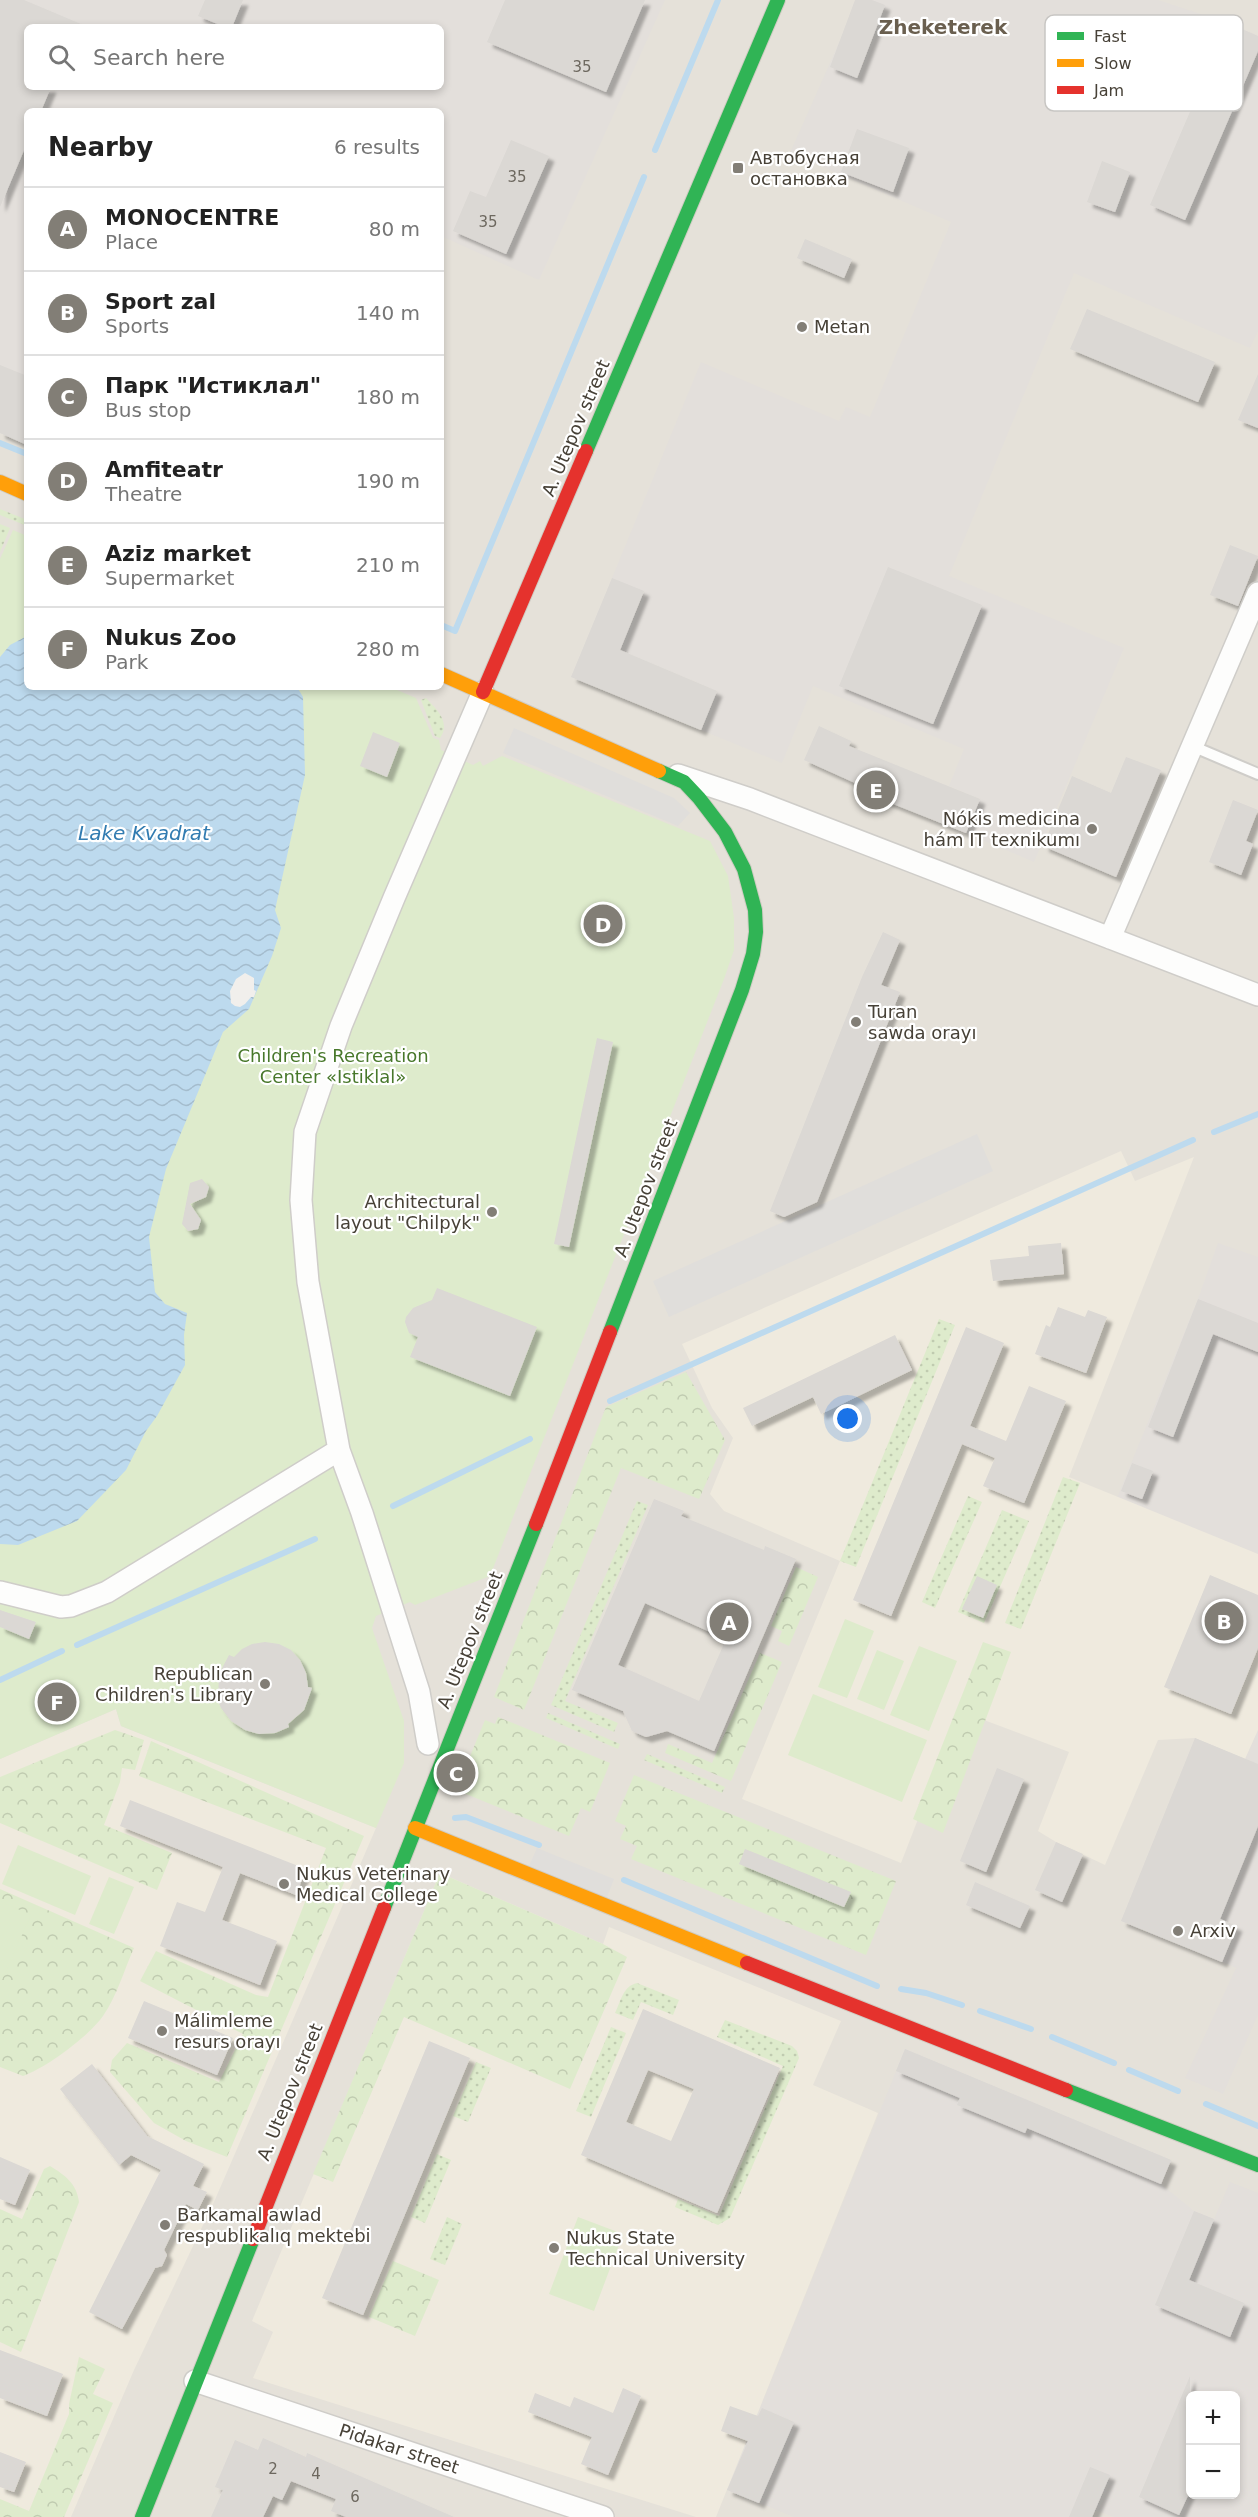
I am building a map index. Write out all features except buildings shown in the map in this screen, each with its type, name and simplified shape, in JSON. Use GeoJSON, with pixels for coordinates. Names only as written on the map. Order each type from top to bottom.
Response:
{"type":"FeatureCollection","features":[{"type":"Feature","properties":{"kind":"main road","name":"A. Utepov street"},"geometry":{"type":"LineString","coordinates":[[483,692],[778,0]]}},
{"type":"Feature","properties":{"kind":"main road"},"geometry":{"type":"LineString","coordinates":[[0,482],[24,493]]}},
{"type":"Feature","properties":{"kind":"main road"},"geometry":{"type":"LineString","coordinates":[[444,675],[661,770]]}},
{"type":"Feature","properties":{"kind":"main road","name":"A. Utepov street"},"geometry":{"type":"LineString","coordinates":[[142,2517],[523,1557],[742,990],[757,933],[750,882],[733,843],[709,808],[684,782],[661,770]]}},
{"type":"Feature","properties":{"kind":"main road"},"geometry":{"type":"LineString","coordinates":[[415,1828],[880,2017],[1258,2164]]}},
{"type":"Feature","properties":{"kind":"street"},"geometry":{"type":"LineString","coordinates":[[1110,938],[1258,593]]}},
{"type":"Feature","properties":{"kind":"street"},"geometry":{"type":"LineString","coordinates":[[428,1744],[419,1692],[362,1513],[339,1449],[308,1282],[301,1200],[305,1132],[341,1026],[393,898],[483,692]]}},
{"type":"Feature","properties":{"kind":"street"},"geometry":{"type":"LineString","coordinates":[[661,770],[750,799],[1258,995]]}},
{"type":"Feature","properties":{"kind":"street"},"geometry":{"type":"LineString","coordinates":[[733,843],[726,816],[731,806],[739,801],[750,799]]}},
{"type":"Feature","properties":{"kind":"street"},"geometry":{"type":"LineString","coordinates":[[0,1592],[61,1607],[71,1606],[107,1592],[339,1449]]}},
{"type":"Feature","properties":{"kind":"street","name":"Pidakar street"},"geometry":{"type":"LineString","coordinates":[[195,2380],[603,2517]]}},
{"type":"Feature","properties":{"kind":"lane"},"geometry":{"type":"LineString","coordinates":[[1192,746],[1258,774]]}},
{"type":"Feature","properties":{"kind":"shaded area"},"geometry":{"type":"Polygon","coordinates":[[[0,0],[1258,0],[1258,2517],[0,2517],[0,0]]]}},
{"type":"Feature","properties":{"kind":"shaded area"},"geometry":{"type":"Polygon","coordinates":[[[0,0],[665,0],[539,280],[444,237],[444,108],[24,108],[24,444],[0,433],[0,0]]]}},
{"type":"Feature","properties":{"kind":"shaded area"},"geometry":{"type":"Polygon","coordinates":[[[858,0],[1158,0],[1204,15],[1045,15],[1045,111],[1243,111],[1243,30],[1258,36],[1258,331],[1250,348],[1074,273],[949,576],[1124,648],[1034,862],[966,833],[980,799],[949,786],[964,749],[813,686],[782,763],[701,730],[717,691],[620,650],[644,592],[612,578],[701,362],[839,421],[846,407],[870,417],[951,222],[790,153],[858,0]]]}},
{"type":"Feature","properties":{"kind":"shaded area"},"geometry":{"type":"Polygon","coordinates":[[[514,728],[674,798],[690,813],[678,826],[503,753],[514,728]]]}},
{"type":"Feature","properties":{"kind":"shaded area"},"geometry":{"type":"Polygon","coordinates":[[[977,1134],[993,1171],[669,1317],[653,1281],[977,1134]]]}},
{"type":"Feature","properties":{"kind":"shaded area"},"geometry":{"type":"Polygon","coordinates":[[[1121,1151],[1135,1181],[1194,1157],[1069,1477],[1258,1554],[1258,1730],[1245,1759],[1195,1738],[1158,1740],[1105,1865],[1038,1831],[1069,1752],[960,1711],[901,1863],[742,1799],[840,1561],[724,1511],[710,1494],[733,1438],[712,1408],[682,1344],[1121,1151]]]}},
{"type":"Feature","properties":{"kind":"shaded area"},"geometry":{"type":"Polygon","coordinates":[[[1218,1243],[1258,1257],[1258,1554],[1117,1498],[1198,1299],[1218,1243]]]}},
{"type":"Feature","properties":{"kind":"shaded area"},"geometry":{"type":"Polygon","coordinates":[[[116,1709],[121,1726],[376,1828],[214,2202],[134,2370],[71,2517],[0,2517],[0,1759],[116,1709]]]}},
{"type":"Feature","properties":{"kind":"shaded area"},"geometry":{"type":"Polygon","coordinates":[[[1258,1730],[1258,1764],[1245,1759],[1258,1730]]]}},
{"type":"Feature","properties":{"kind":"shaded area"},"geometry":{"type":"Polygon","coordinates":[[[1258,1826],[1258,2015],[1223,2094],[1185,2078],[1236,1968],[1222,1962],[1237,1926],[1220,1919],[1258,1826]]]}},
{"type":"Feature","properties":{"kind":"shaded area"},"geometry":{"type":"Polygon","coordinates":[[[537,1848],[614,1879],[604,1905],[526,1873],[537,1848]]]}},
{"type":"Feature","properties":{"kind":"shaded area","name":"Nukus State Technical University"},"geometry":{"type":"Polygon","coordinates":[[[440,1873],[603,1944],[609,1927],[841,2021],[813,2085],[878,2113],[716,2517],[696,2517],[253,2378],[273,2332],[252,2321],[440,1873]]]}},
{"type":"Feature","properties":{"kind":"shaded area"},"geometry":{"type":"Polygon","coordinates":[[[905,2049],[1171,2160],[1161,2184],[1194,2211],[1214,2219],[1230,2182],[1258,2193],[1258,2517],[1114,2517],[1095,2510],[1092,2517],[794,2517],[727,2490],[905,2049]]]}},
{"type":"Feature","properties":{"kind":"green space"},"geometry":{"type":"Polygon","coordinates":[[[0,509],[24,519],[24,525],[0,515],[0,509]]]}},
{"type":"Feature","properties":{"kind":"green space"},"geometry":{"type":"Polygon","coordinates":[[[0,524],[10,528],[0,552],[0,524]]]}},
{"type":"Feature","properties":{"kind":"green space","name":"Children's Recreation Center «Istiklal»"},"geometry":{"type":"Polygon","coordinates":[[[13,530],[24,535],[24,690],[397,690],[416,698],[433,738],[439,740],[441,750],[473,765],[480,761],[483,766],[502,756],[710,841],[728,876],[734,918],[734,950],[490,1576],[415,1605],[410,1602],[376,1616],[372,1628],[404,1721],[404,1763],[376,1828],[121,1726],[116,1709],[0,1759],[0,559],[13,530]]]}},
{"type":"Feature","properties":{"kind":"green space"},"geometry":{"type":"Polygon","coordinates":[[[426,698],[443,721],[444,727],[440,738],[435,736],[421,700],[426,698]]]}},
{"type":"Feature","properties":{"kind":"green space"},"geometry":{"type":"Polygon","coordinates":[[[939,1319],[955,1325],[856,1567],[840,1561],[939,1319]]]}},
{"type":"Feature","properties":{"kind":"green space"},"geometry":{"type":"Polygon","coordinates":[[[686,1372],[725,1440],[699,1499],[621,1468],[524,1710],[494,1697],[606,1407],[686,1372]]]}},
{"type":"Feature","properties":{"kind":"green space"},"geometry":{"type":"Polygon","coordinates":[[[1063,1477],[1080,1483],[1021,1629],[1005,1623],[1063,1477]]]}},
{"type":"Feature","properties":{"kind":"green space"},"geometry":{"type":"Polygon","coordinates":[[[968,1496],[982,1502],[935,1608],[922,1602],[968,1496]]]}},
{"type":"Feature","properties":{"kind":"green space"},"geometry":{"type":"Polygon","coordinates":[[[637,1501],[648,1505],[565,1701],[618,1723],[614,1732],[551,1705],[637,1501]]]}},
{"type":"Feature","properties":{"kind":"green space"},"geometry":{"type":"Polygon","coordinates":[[[1002,1510],[1029,1521],[984,1623],[958,1612],[1002,1510]]]}},
{"type":"Feature","properties":{"kind":"green space"},"geometry":{"type":"Polygon","coordinates":[[[796,1567],[818,1577],[789,1646],[778,1641],[782,1631],[771,1626],[796,1567]]]}},
{"type":"Feature","properties":{"kind":"green space"},"geometry":{"type":"Polygon","coordinates":[[[845,1619],[874,1631],[847,1698],[818,1687],[845,1619]]]}},
{"type":"Feature","properties":{"kind":"green space"},"geometry":{"type":"Polygon","coordinates":[[[983,1642],[1011,1652],[943,1833],[913,1819],[983,1642]]]}},
{"type":"Feature","properties":{"kind":"green space"},"geometry":{"type":"Polygon","coordinates":[[[919,1646],[957,1661],[929,1731],[890,1715],[919,1646]]]}},
{"type":"Feature","properties":{"kind":"green space"},"geometry":{"type":"Polygon","coordinates":[[[877,1650],[904,1661],[884,1710],[857,1699],[877,1650]]]}},
{"type":"Feature","properties":{"kind":"green space"},"geometry":{"type":"Polygon","coordinates":[[[760,1653],[782,1662],[731,1781],[665,1753],[668,1744],[712,1763],[760,1653]]]}},
{"type":"Feature","properties":{"kind":"green space"},"geometry":{"type":"Polygon","coordinates":[[[813,1694],[927,1740],[902,1802],[788,1755],[813,1694]]]}},
{"type":"Feature","properties":{"kind":"green space"},"geometry":{"type":"Polygon","coordinates":[[[548,1713],[620,1744],[618,1749],[546,1718],[548,1713]]]}},
{"type":"Feature","properties":{"kind":"green space"},"geometry":{"type":"Polygon","coordinates":[[[498,1717],[610,1763],[590,1812],[581,1808],[569,1836],[456,1790],[485,1720],[495,1724],[498,1717]]]}},
{"type":"Feature","properties":{"kind":"green space"},"geometry":{"type":"Polygon","coordinates":[[[115,1730],[144,1740],[135,1770],[122,1768],[120,1782],[104,1825],[172,1853],[157,1890],[0,1823],[0,1777],[115,1730]]]}},
{"type":"Feature","properties":{"kind":"green space"},"geometry":{"type":"Polygon","coordinates":[[[151,1741],[364,1836],[227,2157],[186,2141],[154,2123],[110,2072],[112,2060],[127,2043],[219,2082],[243,2034],[140,1981],[156,1951],[256,1995],[268,1997],[326,1848],[139,1776],[151,1741]]]}},
{"type":"Feature","properties":{"kind":"green space"},"geometry":{"type":"Polygon","coordinates":[[[647,1754],[725,1787],[722,1793],[644,1760],[647,1754]]]}},
{"type":"Feature","properties":{"kind":"green space"},"geometry":{"type":"Polygon","coordinates":[[[634,1775],[896,1881],[866,1955],[631,1859],[637,1846],[620,1839],[626,1826],[615,1821],[634,1775]]]}},
{"type":"Feature","properties":{"kind":"green space"},"geometry":{"type":"Polygon","coordinates":[[[18,1845],[91,1876],[75,1915],[2,1884],[18,1845]]]}},
{"type":"Feature","properties":{"kind":"green space"},"geometry":{"type":"Polygon","coordinates":[[[440,1873],[603,1944],[627,1957],[570,2089],[404,2017],[333,2182],[313,2174],[440,1873]]]}},
{"type":"Feature","properties":{"kind":"green space"},"geometry":{"type":"Polygon","coordinates":[[[109,1877],[134,1887],[114,1934],[89,1924],[109,1877]]]}},
{"type":"Feature","properties":{"kind":"green space"},"geometry":{"type":"Polygon","coordinates":[[[0,1889],[134,1948],[103,2016],[78,2042],[55,2059],[23,2076],[0,2067],[0,1889]]]}},
{"type":"Feature","properties":{"kind":"green space"},"geometry":{"type":"Polygon","coordinates":[[[0,1901],[31,1915],[0,1984],[0,1901]]]}},
{"type":"Feature","properties":{"kind":"green space"},"geometry":{"type":"Polygon","coordinates":[[[637,1983],[679,2000],[673,2015],[641,2002],[633,2020],[615,2013],[625,1991],[637,1983]]]}},
{"type":"Feature","properties":{"kind":"green space"},"geometry":{"type":"Polygon","coordinates":[[[725,2020],[792,2046],[799,2058],[730,2218],[718,2225],[675,2207],[678,2199],[719,2216],[783,2066],[717,2037],[725,2020]]]}},
{"type":"Feature","properties":{"kind":"green space"},"geometry":{"type":"Polygon","coordinates":[[[611,2027],[626,2033],[591,2117],[576,2111],[611,2027]]]}},
{"type":"Feature","properties":{"kind":"green space"},"geometry":{"type":"Polygon","coordinates":[[[476,2062],[491,2068],[468,2122],[453,2116],[476,2062]]]}},
{"type":"Feature","properties":{"kind":"green space"},"geometry":{"type":"Polygon","coordinates":[[[437,2154],[451,2160],[425,2223],[411,2217],[437,2154]]]}},
{"type":"Feature","properties":{"kind":"green space"},"geometry":{"type":"Polygon","coordinates":[[[50,2166],[69,2181],[76,2190],[79,2202],[21,2352],[0,2342],[0,2209],[22,2219],[44,2169],[50,2166]]]}},
{"type":"Feature","properties":{"kind":"green space"},"geometry":{"type":"Polygon","coordinates":[[[447,2217],[462,2224],[445,2265],[430,2259],[447,2217]]]}},
{"type":"Feature","properties":{"kind":"green space"},"geometry":{"type":"Polygon","coordinates":[[[578,2217],[623,2234],[594,2311],[549,2294],[578,2217]]]}},
{"type":"Feature","properties":{"kind":"green space"},"geometry":{"type":"Polygon","coordinates":[[[393,2261],[439,2280],[415,2336],[369,2317],[393,2261]]]}},
{"type":"Feature","properties":{"kind":"green space"},"geometry":{"type":"Polygon","coordinates":[[[79,2357],[105,2369],[93,2394],[113,2403],[64,2517],[0,2517],[0,2499],[29,2511],[69,2414],[79,2357]]]}},
{"type":"Feature","properties":{"kind":"water","name":"Lake Kvadrat"},"geometry":{"type":"Polygon","coordinates":[[[24,638],[24,690],[299,690],[303,697],[305,775],[275,910],[281,928],[272,956],[249,1009],[223,1032],[166,1169],[149,1237],[155,1292],[165,1304],[187,1313],[184,1335],[185,1365],[126,1470],[77,1521],[18,1545],[0,1544],[0,657],[10,645],[24,638]]]}},
{"type":"Feature","properties":{"kind":"pier"},"geometry":{"type":"Polygon","coordinates":[[[245,973],[254,978],[254,990],[256,991],[254,997],[251,997],[245,1004],[240,1007],[235,1006],[231,1003],[230,991],[236,979],[245,973]]]}},
{"type":"Feature","properties":{"kind":"waterway"},"geometry":{"type":"LineString","coordinates":[[655,150],[718,0]]}},
{"type":"Feature","properties":{"kind":"waterway"},"geometry":{"type":"LineString","coordinates":[[444,626],[455,631],[644,177]]}},
{"type":"Feature","properties":{"kind":"waterway"},"geometry":{"type":"LineString","coordinates":[[0,443],[24,453]]}},
{"type":"Feature","properties":{"kind":"waterway"},"geometry":{"type":"LineString","coordinates":[[1214,1132],[1258,1114]]}},
{"type":"Feature","properties":{"kind":"waterway"},"geometry":{"type":"LineString","coordinates":[[610,1401],[1193,1140]]}},
{"type":"Feature","properties":{"kind":"waterway"},"geometry":{"type":"LineString","coordinates":[[393,1506],[530,1439]]}},
{"type":"Feature","properties":{"kind":"waterway"},"geometry":{"type":"LineString","coordinates":[[77,1645],[315,1539]]}},
{"type":"Feature","properties":{"kind":"waterway"},"geometry":{"type":"LineString","coordinates":[[0,1680],[62,1651]]}},
{"type":"Feature","properties":{"kind":"waterway"},"geometry":{"type":"LineString","coordinates":[[455,1818],[466,1817],[539,1845]]}},
{"type":"Feature","properties":{"kind":"waterway"},"geometry":{"type":"LineString","coordinates":[[624,1880],[877,1986]]}},
{"type":"Feature","properties":{"kind":"waterway"},"geometry":{"type":"LineString","coordinates":[[901,1989],[926,1993],[962,2005]]}},
{"type":"Feature","properties":{"kind":"waterway"},"geometry":{"type":"LineString","coordinates":[[980,2011],[1031,2029]]}},
{"type":"Feature","properties":{"kind":"waterway"},"geometry":{"type":"LineString","coordinates":[[1052,2037],[1114,2063]]}},
{"type":"Feature","properties":{"kind":"waterway"},"geometry":{"type":"LineString","coordinates":[[1129,2070],[1178,2091]]}},
{"type":"Feature","properties":{"kind":"waterway"},"geometry":{"type":"LineString","coordinates":[[1206,2104],[1258,2126]]}},
{"type":"Feature","properties":{"kind":"traffic: fast"},"geometry":{"type":"LineString","coordinates":[[586,451],[778,0]]}},
{"type":"Feature","properties":{"kind":"traffic: fast"},"geometry":{"type":"LineString","coordinates":[[610,1332],[742,990],[753,954],[756,932],[755,910],[744,869],[725,832],[684,782],[659,771]]}},
{"type":"Feature","properties":{"kind":"traffic: fast"},"geometry":{"type":"LineString","coordinates":[[384,1908],[536,1524]]}},
{"type":"Feature","properties":{"kind":"traffic: fast"},"geometry":{"type":"LineString","coordinates":[[1066,2090],[1258,2165]]}},
{"type":"Feature","properties":{"kind":"traffic: fast"},"geometry":{"type":"LineString","coordinates":[[142,2517],[253,2239]]}},
{"type":"Feature","properties":{"kind":"traffic: slow"},"geometry":{"type":"LineString","coordinates":[[0,482],[24,493]]}},
{"type":"Feature","properties":{"kind":"traffic: slow"},"geometry":{"type":"LineString","coordinates":[[444,675],[659,771]]}},
{"type":"Feature","properties":{"kind":"traffic: slow"},"geometry":{"type":"LineString","coordinates":[[415,1828],[747,1963]]}},
{"type":"Feature","properties":{"kind":"traffic: jam"},"geometry":{"type":"LineString","coordinates":[[483,692],[586,451]]}},
{"type":"Feature","properties":{"kind":"traffic: jam"},"geometry":{"type":"LineString","coordinates":[[536,1524],[610,1332]]}},
{"type":"Feature","properties":{"kind":"traffic: jam"},"geometry":{"type":"LineString","coordinates":[[253,2239],[384,1908]]}},
{"type":"Feature","properties":{"kind":"traffic: jam"},"geometry":{"type":"LineString","coordinates":[[747,1963],[1066,2090]]}},
{"type":"Feature","properties":{"kind":"place","name":"Автобусная остановка"},"geometry":{"type":"Point","coordinates":[738,168]}},
{"type":"Feature","properties":{"kind":"place","name":"Metan"},"geometry":{"type":"Point","coordinates":[802,327]}},
{"type":"Feature","properties":{"kind":"place","name":"Aziz market"},"geometry":{"type":"Point","coordinates":[876,790]}},
{"type":"Feature","properties":{"kind":"place","name":"Nókis medicina hám IT texnikumı"},"geometry":{"type":"Point","coordinates":[1092,829]}},
{"type":"Feature","properties":{"kind":"place","name":"Amfiteatr"},"geometry":{"type":"Point","coordinates":[603,924]}},
{"type":"Feature","properties":{"kind":"place","name":"Turan sawda orayı"},"geometry":{"type":"Point","coordinates":[856,1022]}},
{"type":"Feature","properties":{"kind":"place","name":"Architectural layout \"Chilpyk\""},"geometry":{"type":"Point","coordinates":[492,1212]}},
{"type":"Feature","properties":{"kind":"place","name":"Sport zal"},"geometry":{"type":"Point","coordinates":[1224,1621]}},
{"type":"Feature","properties":{"kind":"place","name":"MONOCENTRE"},"geometry":{"type":"Point","coordinates":[729,1622]}},
{"type":"Feature","properties":{"kind":"place","name":"Republican Children's Library"},"geometry":{"type":"Point","coordinates":[265,1684]}},
{"type":"Feature","properties":{"kind":"place","name":"Nukus Zoo"},"geometry":{"type":"Point","coordinates":[57,1702]}},
{"type":"Feature","properties":{"kind":"place","name":"Парк \"Истиклал\""},"geometry":{"type":"Point","coordinates":[456,1773]}},
{"type":"Feature","properties":{"kind":"place","name":"Nukus Veterinary Medical College"},"geometry":{"type":"Point","coordinates":[284,1884]}},
{"type":"Feature","properties":{"kind":"place","name":"Arxiv"},"geometry":{"type":"Point","coordinates":[1178,1931]}},
{"type":"Feature","properties":{"kind":"place","name":"Málimleme resurs orayı"},"geometry":{"type":"Point","coordinates":[162,2031]}},
{"type":"Feature","properties":{"kind":"place","name":"Barkamal awlad respublikalıq mektebi"},"geometry":{"type":"Point","coordinates":[165,2225]}},
{"type":"Feature","properties":{"kind":"place","name":"Nukus State Technical University"},"geometry":{"type":"Point","coordinates":[554,2248]}},
{"type":"Feature","properties":{"kind":"district","name":"Zheketerek"},"geometry":{"type":"Point","coordinates":[943,27]}}]}
